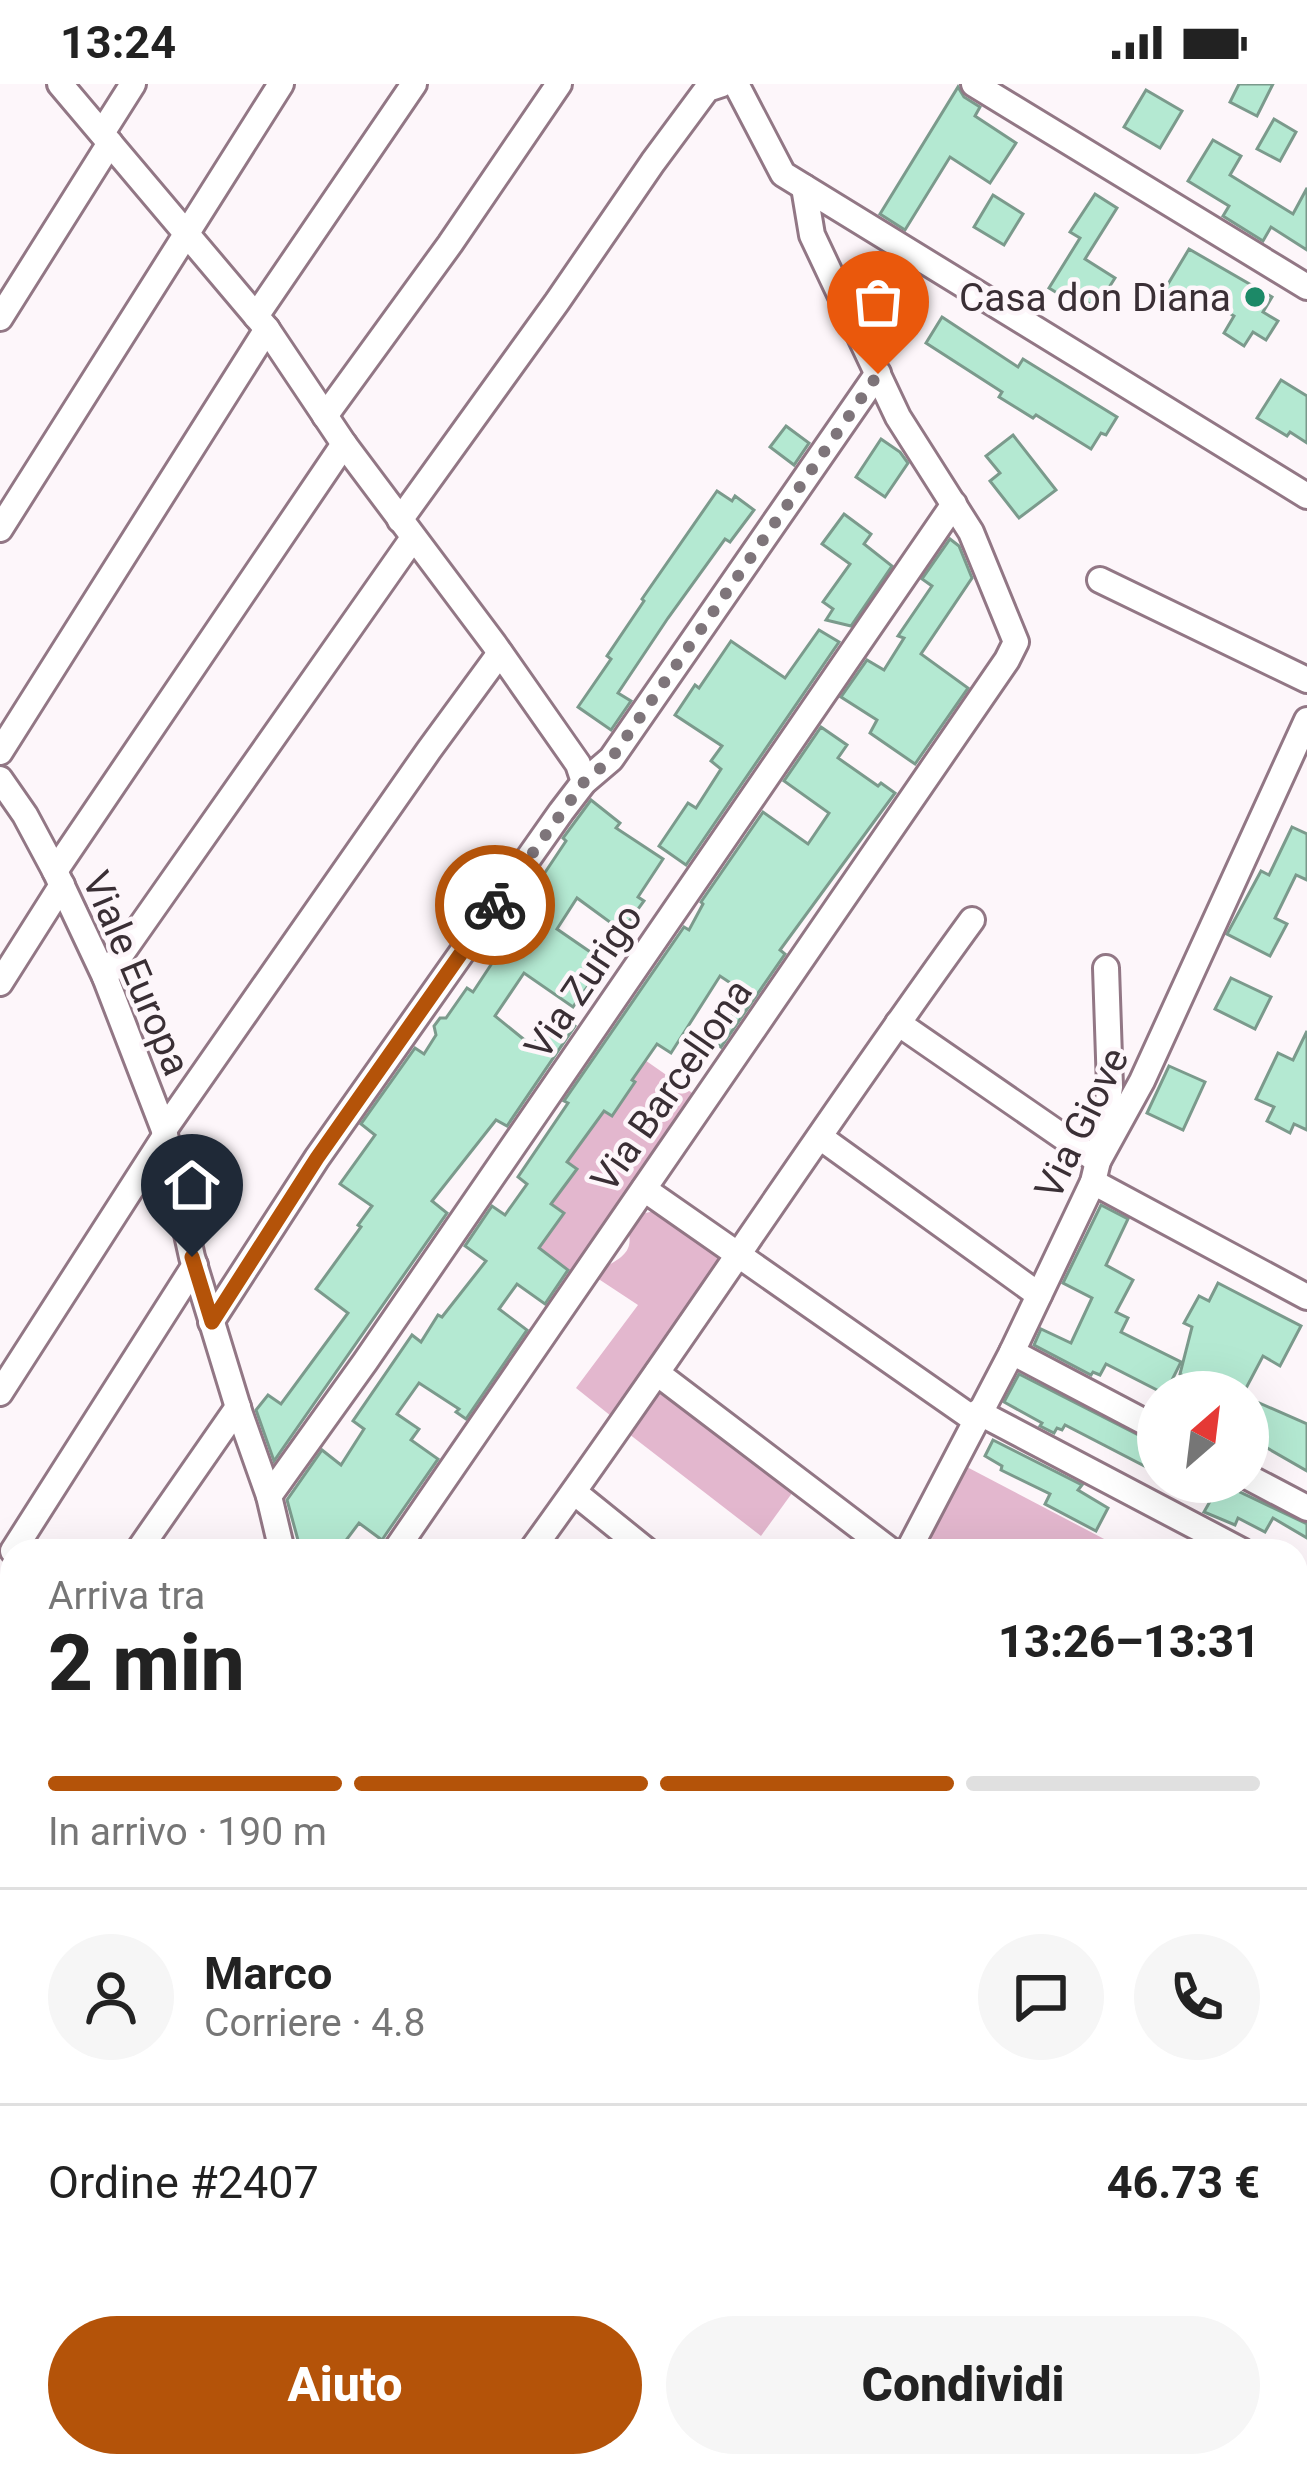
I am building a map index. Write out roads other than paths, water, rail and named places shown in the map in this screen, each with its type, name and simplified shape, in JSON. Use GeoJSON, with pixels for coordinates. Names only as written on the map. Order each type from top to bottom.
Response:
{"type":"FeatureCollection","features":[{"type":"Feature","properties":{"kind":"street"},"geometry":{"type":"LineString","coordinates":[[60,84],[262,322],[344,444],[578,764],[584,782]]}},
{"type":"Feature","properties":{"kind":"street"},"geometry":{"type":"LineString","coordinates":[[0,318],[133,84]]}},
{"type":"Feature","properties":{"kind":"street"},"geometry":{"type":"LineString","coordinates":[[0,529],[280,84]]}},
{"type":"Feature","properties":{"kind":"street"},"geometry":{"type":"LineString","coordinates":[[0,752],[413,84]]}},
{"type":"Feature","properties":{"kind":"street"},"geometry":{"type":"LineString","coordinates":[[325,416],[559,84]]}},
{"type":"Feature","properties":{"kind":"street"},"geometry":{"type":"LineString","coordinates":[[736,84],[783,174],[1307,496]]}},
{"type":"Feature","properties":{"kind":"street"},"geometry":{"type":"LineString","coordinates":[[974,84],[1307,287]]}},
{"type":"Feature","properties":{"kind":"street"},"geometry":{"type":"LineString","coordinates":[[105,977],[711,86]]}},
{"type":"Feature","properties":{"kind":"street"},"geometry":{"type":"LineString","coordinates":[[804,187],[812,235],[898,417],[954,504]]}},
{"type":"Feature","properties":{"kind":"street"},"geometry":{"type":"LineString","coordinates":[[212,1322],[317,1158],[584,782],[611,759],[878,374]]}},
{"type":"Feature","properties":{"kind":"street"},"geometry":{"type":"LineString","coordinates":[[0,983],[58,878],[344,444]]}},
{"type":"Feature","properties":{"kind":"street","name":"Via Barcellona"},"geometry":{"type":"LineString","coordinates":[[403,1539],[1007,661],[1016,642],[971,532],[954,504]]}},
{"type":"Feature","properties":{"kind":"street","name":"Via Zurigo"},"geometry":{"type":"LineString","coordinates":[[269,1496],[954,504]]}},
{"type":"Feature","properties":{"kind":"street"},"geometry":{"type":"LineString","coordinates":[[1100,580],[1307,680]]}},
{"type":"Feature","properties":{"kind":"street"},"geometry":{"type":"LineString","coordinates":[[0,1393],[164,1133],[500,653]]}},
{"type":"Feature","properties":{"kind":"street","name":"Via Giove"},"geometry":{"type":"LineString","coordinates":[[916,1539],[1142,1081],[1307,720]]}},
{"type":"Feature","properties":{"kind":"street","name":"Viale Europa"},"geometry":{"type":"LineString","coordinates":[[0,780],[26,814],[105,977],[164,1133],[195,1265],[269,1496],[275,1539]]}},
{"type":"Feature","properties":{"kind":"street"},"geometry":{"type":"LineString","coordinates":[[540,1539],[972,920]]}},
{"type":"Feature","properties":{"kind":"street"},"geometry":{"type":"LineString","coordinates":[[1095,1171],[1110,1087],[1106,968]]}},
{"type":"Feature","properties":{"kind":"street"},"geometry":{"type":"LineString","coordinates":[[898,1022],[1095,1171],[1307,1297]]}},
{"type":"Feature","properties":{"kind":"street"},"geometry":{"type":"LineString","coordinates":[[820,1137],[1039,1295]]}},
{"type":"Feature","properties":{"kind":"street"},"geometry":{"type":"LineString","coordinates":[[644,1189],[976,1416],[1218,1539]]}},
{"type":"Feature","properties":{"kind":"street"},"geometry":{"type":"LineString","coordinates":[[20,1539],[195,1265]]}},
{"type":"Feature","properties":{"kind":"street"},"geometry":{"type":"LineString","coordinates":[[1012,1352],[1137,1419]]}},
{"type":"Feature","properties":{"kind":"street"},"geometry":{"type":"LineString","coordinates":[[657,1373],[899,1539]]}},
{"type":"Feature","properties":{"kind":"street"},"geometry":{"type":"LineString","coordinates":[[146,1539],[238,1407]]}},
{"type":"Feature","properties":{"kind":"street"},"geometry":{"type":"LineString","coordinates":[[1269,1488],[1307,1508]]}},
{"type":"Feature","properties":{"kind":"street"},"geometry":{"type":"LineString","coordinates":[[574,1492],[632,1539]]}},
{"type":"Feature","properties":{"kind":"place","name":"Casa don Diana"},"geometry":{"type":"Point","coordinates":[1255,297]}}]}
